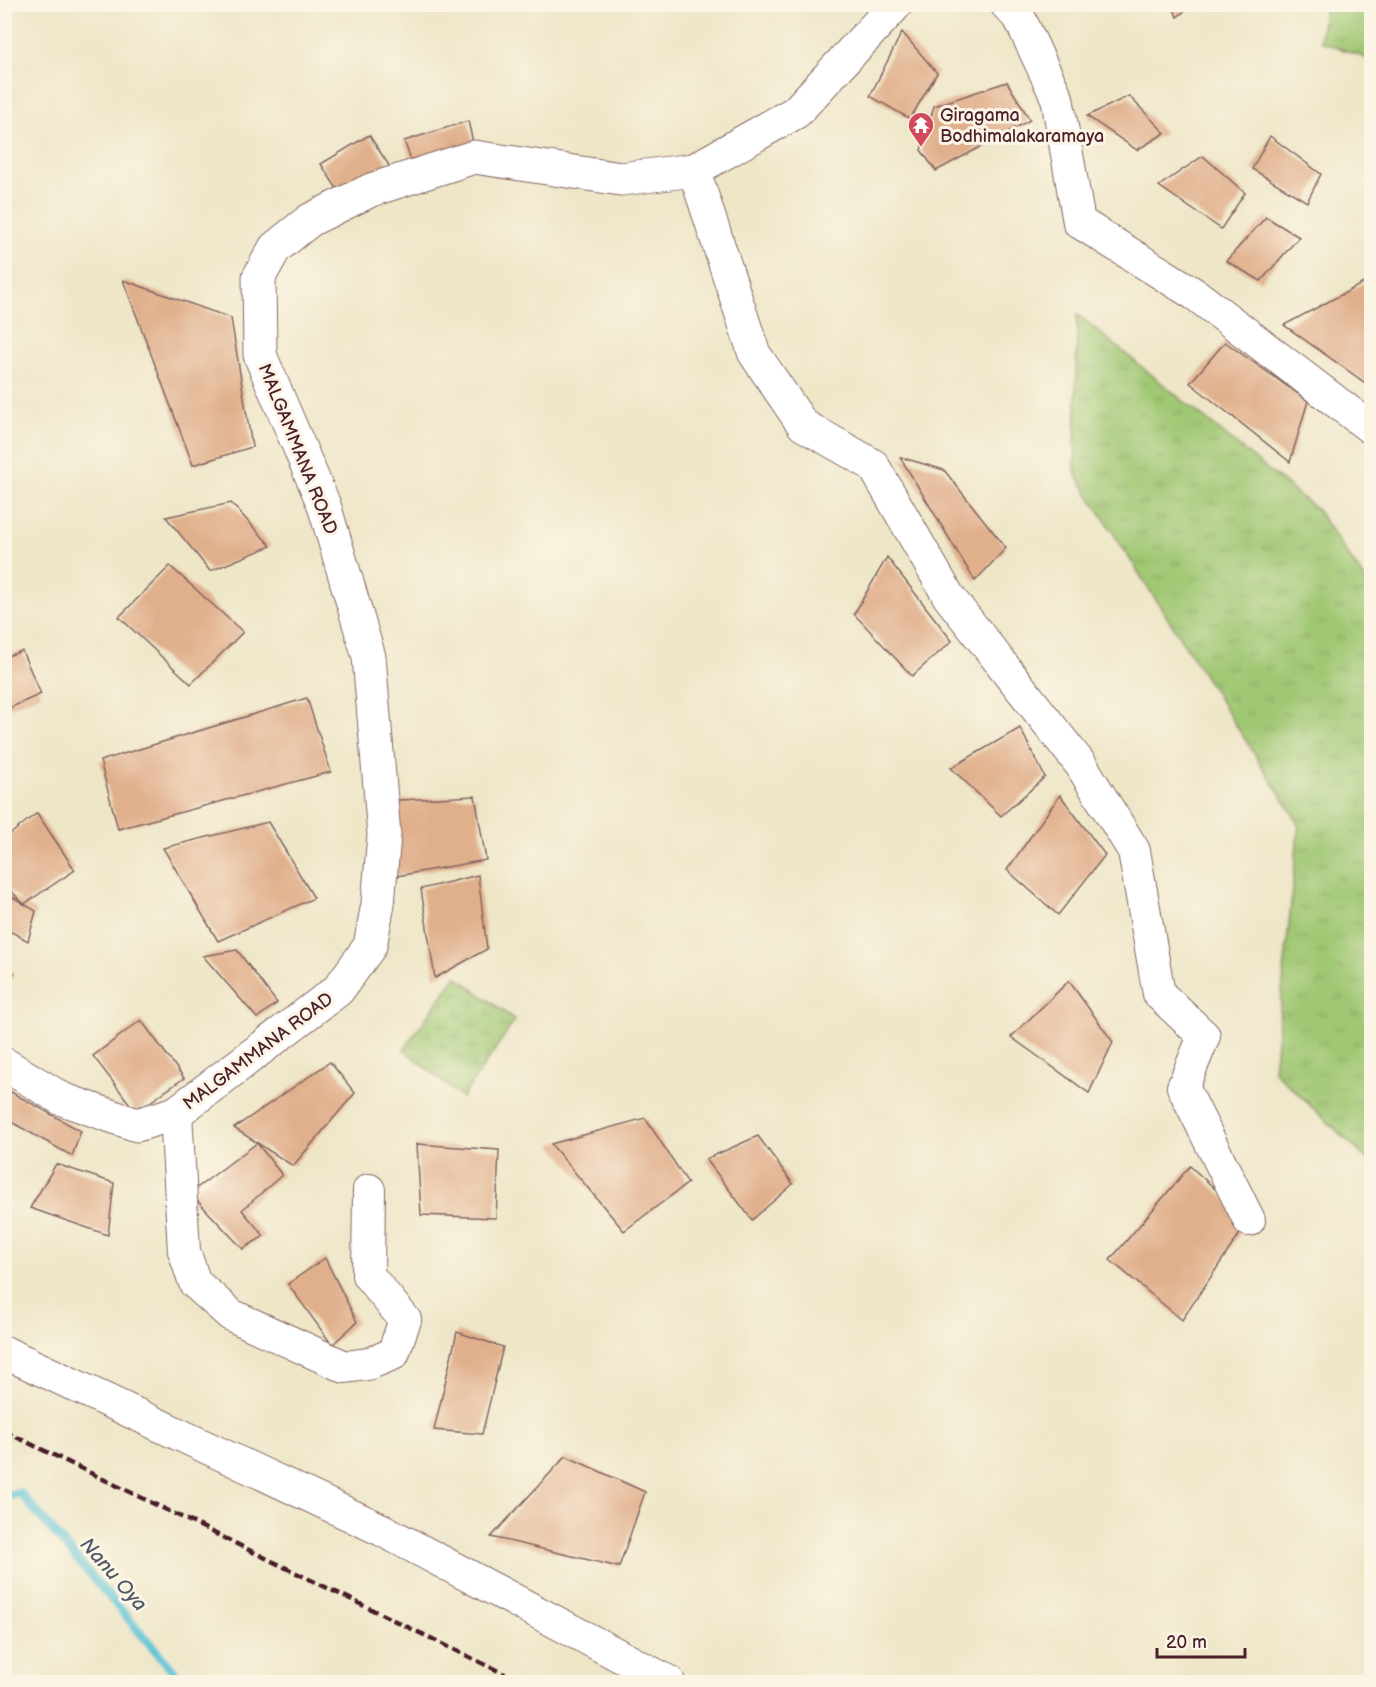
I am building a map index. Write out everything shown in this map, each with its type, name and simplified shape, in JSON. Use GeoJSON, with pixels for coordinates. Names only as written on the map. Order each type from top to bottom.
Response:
{"type":"FeatureCollection","features":[{"type":"Feature","properties":{"kind":"street","name":"MALGAMMANA ROAD"},"geometry":{"type":"LineString","coordinates":[[4,1064],[62,1099],[137,1125],[176,1113],[338,990],[370,946],[378,904],[384,835],[369,657],[324,505],[260,356],[259,277],[275,248],[310,220],[371,190],[474,157],[621,179],[694,170],[796,112],[896,4]]}},
{"type":"Feature","properties":{"kind":"street"},"geometry":{"type":"LineString","coordinates":[[1006,4],[1020,19],[1057,98],[1079,222],[1196,295],[1371,429]]}},
{"type":"Feature","properties":{"kind":"street"},"geometry":{"type":"LineString","coordinates":[[694,170],[754,353],[803,425],[873,465],[949,597],[1081,765],[1134,851],[1159,994],[1204,1036],[1183,1087],[1249,1220]]}},
{"type":"Feature","properties":{"kind":"street"},"geometry":{"type":"LineString","coordinates":[[176,1113],[184,1251],[195,1283],[231,1315],[345,1367],[368,1364],[393,1354],[405,1320],[368,1275],[369,1190]]}},
{"type":"Feature","properties":{"kind":"street"},"geometry":{"type":"LineString","coordinates":[[4,1352],[382,1530],[669,1683]]}},
{"type":"Feature","properties":{"kind":"green space"},"geometry":{"type":"Polygon","coordinates":[[[1325,4],[1371,5],[1371,60],[1320,41],[1325,4]]]}},
{"type":"Feature","properties":{"kind":"green space"},"geometry":{"type":"Polygon","coordinates":[[[1077,314],[1317,510],[1371,588],[1371,1163],[1274,1071],[1299,824],[1075,473],[1077,314]]]}},
{"type":"Feature","properties":{"kind":"green space"},"geometry":{"type":"Polygon","coordinates":[[[456,976],[515,1020],[462,1098],[404,1049],[456,976]]]}},
{"type":"Feature","properties":{"kind":"building"},"geometry":{"type":"Polygon","coordinates":[[[1172,4],[1194,4],[1177,17],[1172,4]]]}},
{"type":"Feature","properties":{"kind":"building"},"geometry":{"type":"Polygon","coordinates":[[[902,32],[937,73],[910,119],[870,96],[902,32]]]}},
{"type":"Feature","properties":{"kind":"building"},"geometry":{"type":"Polygon","coordinates":[[[1007,82],[1030,120],[936,171],[921,150],[934,106],[1007,82]]]}},
{"type":"Feature","properties":{"kind":"building"},"geometry":{"type":"Polygon","coordinates":[[[1129,96],[1165,133],[1137,150],[1087,116],[1129,96]]]}},
{"type":"Feature","properties":{"kind":"building"},"geometry":{"type":"Polygon","coordinates":[[[468,121],[478,163],[417,175],[404,141],[468,121]]]}},
{"type":"Feature","properties":{"kind":"building"},"geometry":{"type":"Polygon","coordinates":[[[369,135],[394,173],[346,203],[321,164],[369,135]]]}},
{"type":"Feature","properties":{"kind":"building"},"geometry":{"type":"Polygon","coordinates":[[[1270,136],[1321,174],[1307,202],[1252,169],[1270,136]]]}},
{"type":"Feature","properties":{"kind":"building"},"geometry":{"type":"Polygon","coordinates":[[[1203,156],[1245,193],[1221,229],[1159,186],[1203,156]]]}},
{"type":"Feature","properties":{"kind":"building"},"geometry":{"type":"Polygon","coordinates":[[[1266,217],[1299,237],[1261,281],[1226,261],[1266,217]]]}},
{"type":"Feature","properties":{"kind":"building"},"geometry":{"type":"Polygon","coordinates":[[[1371,279],[1371,387],[1284,325],[1371,279]]]}},
{"type":"Feature","properties":{"kind":"building"},"geometry":{"type":"Polygon","coordinates":[[[123,280],[231,318],[252,447],[193,465],[123,280]]]}},
{"type":"Feature","properties":{"kind":"building"},"geometry":{"type":"Polygon","coordinates":[[[1225,342],[1308,401],[1290,462],[1190,383],[1225,342]]]}},
{"type":"Feature","properties":{"kind":"building"},"geometry":{"type":"Polygon","coordinates":[[[900,457],[944,470],[1006,548],[975,581],[900,457]]]}},
{"type":"Feature","properties":{"kind":"building"},"geometry":{"type":"Polygon","coordinates":[[[231,503],[271,546],[210,571],[166,517],[231,503]]]}},
{"type":"Feature","properties":{"kind":"building"},"geometry":{"type":"Polygon","coordinates":[[[887,557],[952,641],[912,676],[854,614],[887,557]]]}},
{"type":"Feature","properties":{"kind":"building"},"geometry":{"type":"Polygon","coordinates":[[[170,566],[243,632],[191,684],[119,617],[170,566]]]}},
{"type":"Feature","properties":{"kind":"building"},"geometry":{"type":"Polygon","coordinates":[[[22,651],[41,694],[7,709],[4,703],[4,657],[22,651]]]}},
{"type":"Feature","properties":{"kind":"building"},"geometry":{"type":"Polygon","coordinates":[[[307,698],[331,772],[118,829],[100,761],[307,698]]]}},
{"type":"Feature","properties":{"kind":"building"},"geometry":{"type":"Polygon","coordinates":[[[1020,728],[1045,777],[1001,816],[951,768],[1020,728]]]}},
{"type":"Feature","properties":{"kind":"building"},"geometry":{"type":"Polygon","coordinates":[[[1060,795],[1105,855],[1058,915],[1007,870],[1060,795]]]}},
{"type":"Feature","properties":{"kind":"building"},"geometry":{"type":"Polygon","coordinates":[[[475,796],[486,860],[380,879],[381,801],[475,796]]]}},
{"type":"Feature","properties":{"kind":"building"},"geometry":{"type":"Polygon","coordinates":[[[37,813],[75,870],[24,904],[4,884],[4,839],[37,813]]]}},
{"type":"Feature","properties":{"kind":"building"},"geometry":{"type":"Polygon","coordinates":[[[268,822],[314,898],[218,941],[163,848],[268,822]]]}},
{"type":"Feature","properties":{"kind":"building"},"geometry":{"type":"Polygon","coordinates":[[[478,875],[487,949],[435,978],[421,889],[478,875]]]}},
{"type":"Feature","properties":{"kind":"building"},"geometry":{"type":"Polygon","coordinates":[[[4,892],[36,911],[28,941],[4,928],[4,892]]]}},
{"type":"Feature","properties":{"kind":"building"},"geometry":{"type":"Polygon","coordinates":[[[237,950],[277,1003],[257,1018],[203,956],[237,950]]]}},
{"type":"Feature","properties":{"kind":"building"},"geometry":{"type":"Polygon","coordinates":[[[4,968],[14,973],[4,989],[4,968]]]}},
{"type":"Feature","properties":{"kind":"building"},"geometry":{"type":"Polygon","coordinates":[[[1069,981],[1113,1042],[1089,1093],[1011,1037],[1069,981]]]}},
{"type":"Feature","properties":{"kind":"building"},"geometry":{"type":"Polygon","coordinates":[[[141,1020],[184,1078],[136,1112],[93,1056],[141,1020]]]}},
{"type":"Feature","properties":{"kind":"building"},"geometry":{"type":"Polygon","coordinates":[[[330,1062],[355,1093],[293,1166],[234,1128],[330,1062]]]}},
{"type":"Feature","properties":{"kind":"building"},"geometry":{"type":"Polygon","coordinates":[[[4,1088],[81,1131],[72,1156],[4,1118],[4,1088]]]}},
{"type":"Feature","properties":{"kind":"building"},"geometry":{"type":"Polygon","coordinates":[[[645,1118],[688,1183],[624,1231],[551,1144],[645,1118]]]}},
{"type":"Feature","properties":{"kind":"building"},"geometry":{"type":"Polygon","coordinates":[[[758,1136],[793,1184],[752,1220],[706,1159],[758,1136]]]}},
{"type":"Feature","properties":{"kind":"building"},"geometry":{"type":"Polygon","coordinates":[[[257,1143],[282,1175],[242,1210],[264,1236],[243,1249],[190,1193],[257,1143]]]}},
{"type":"Feature","properties":{"kind":"building"},"geometry":{"type":"Polygon","coordinates":[[[417,1144],[499,1150],[496,1218],[421,1215],[417,1144]]]}},
{"type":"Feature","properties":{"kind":"building"},"geometry":{"type":"Polygon","coordinates":[[[56,1164],[114,1183],[108,1235],[30,1208],[56,1164]]]}},
{"type":"Feature","properties":{"kind":"building"},"geometry":{"type":"Polygon","coordinates":[[[1190,1166],[1249,1220],[1182,1320],[1110,1260],[1190,1166]]]}},
{"type":"Feature","properties":{"kind":"building"},"geometry":{"type":"Polygon","coordinates":[[[325,1258],[357,1322],[332,1345],[288,1284],[325,1258]]]}},
{"type":"Feature","properties":{"kind":"building"},"geometry":{"type":"Polygon","coordinates":[[[457,1332],[503,1347],[482,1434],[434,1430],[457,1332]]]}},
{"type":"Feature","properties":{"kind":"building"},"geometry":{"type":"Polygon","coordinates":[[[566,1456],[645,1492],[619,1567],[491,1537],[566,1456]]]}},
{"type":"Feature","properties":{"kind":"waterway","name":"Nanu Oya"},"geometry":{"type":"LineString","coordinates":[[4,1496],[20,1493],[182,1681],[195,1682]]}},
{"type":"Feature","properties":{"kind":"railway"},"geometry":{"type":"LineString","coordinates":[[4,1431],[521,1682]]}},
{"type":"Feature","properties":{"kind":"place","name":"Giragama Bodhimalakaramaya"},"geometry":{"type":"Point","coordinates":[921,148]}}]}
